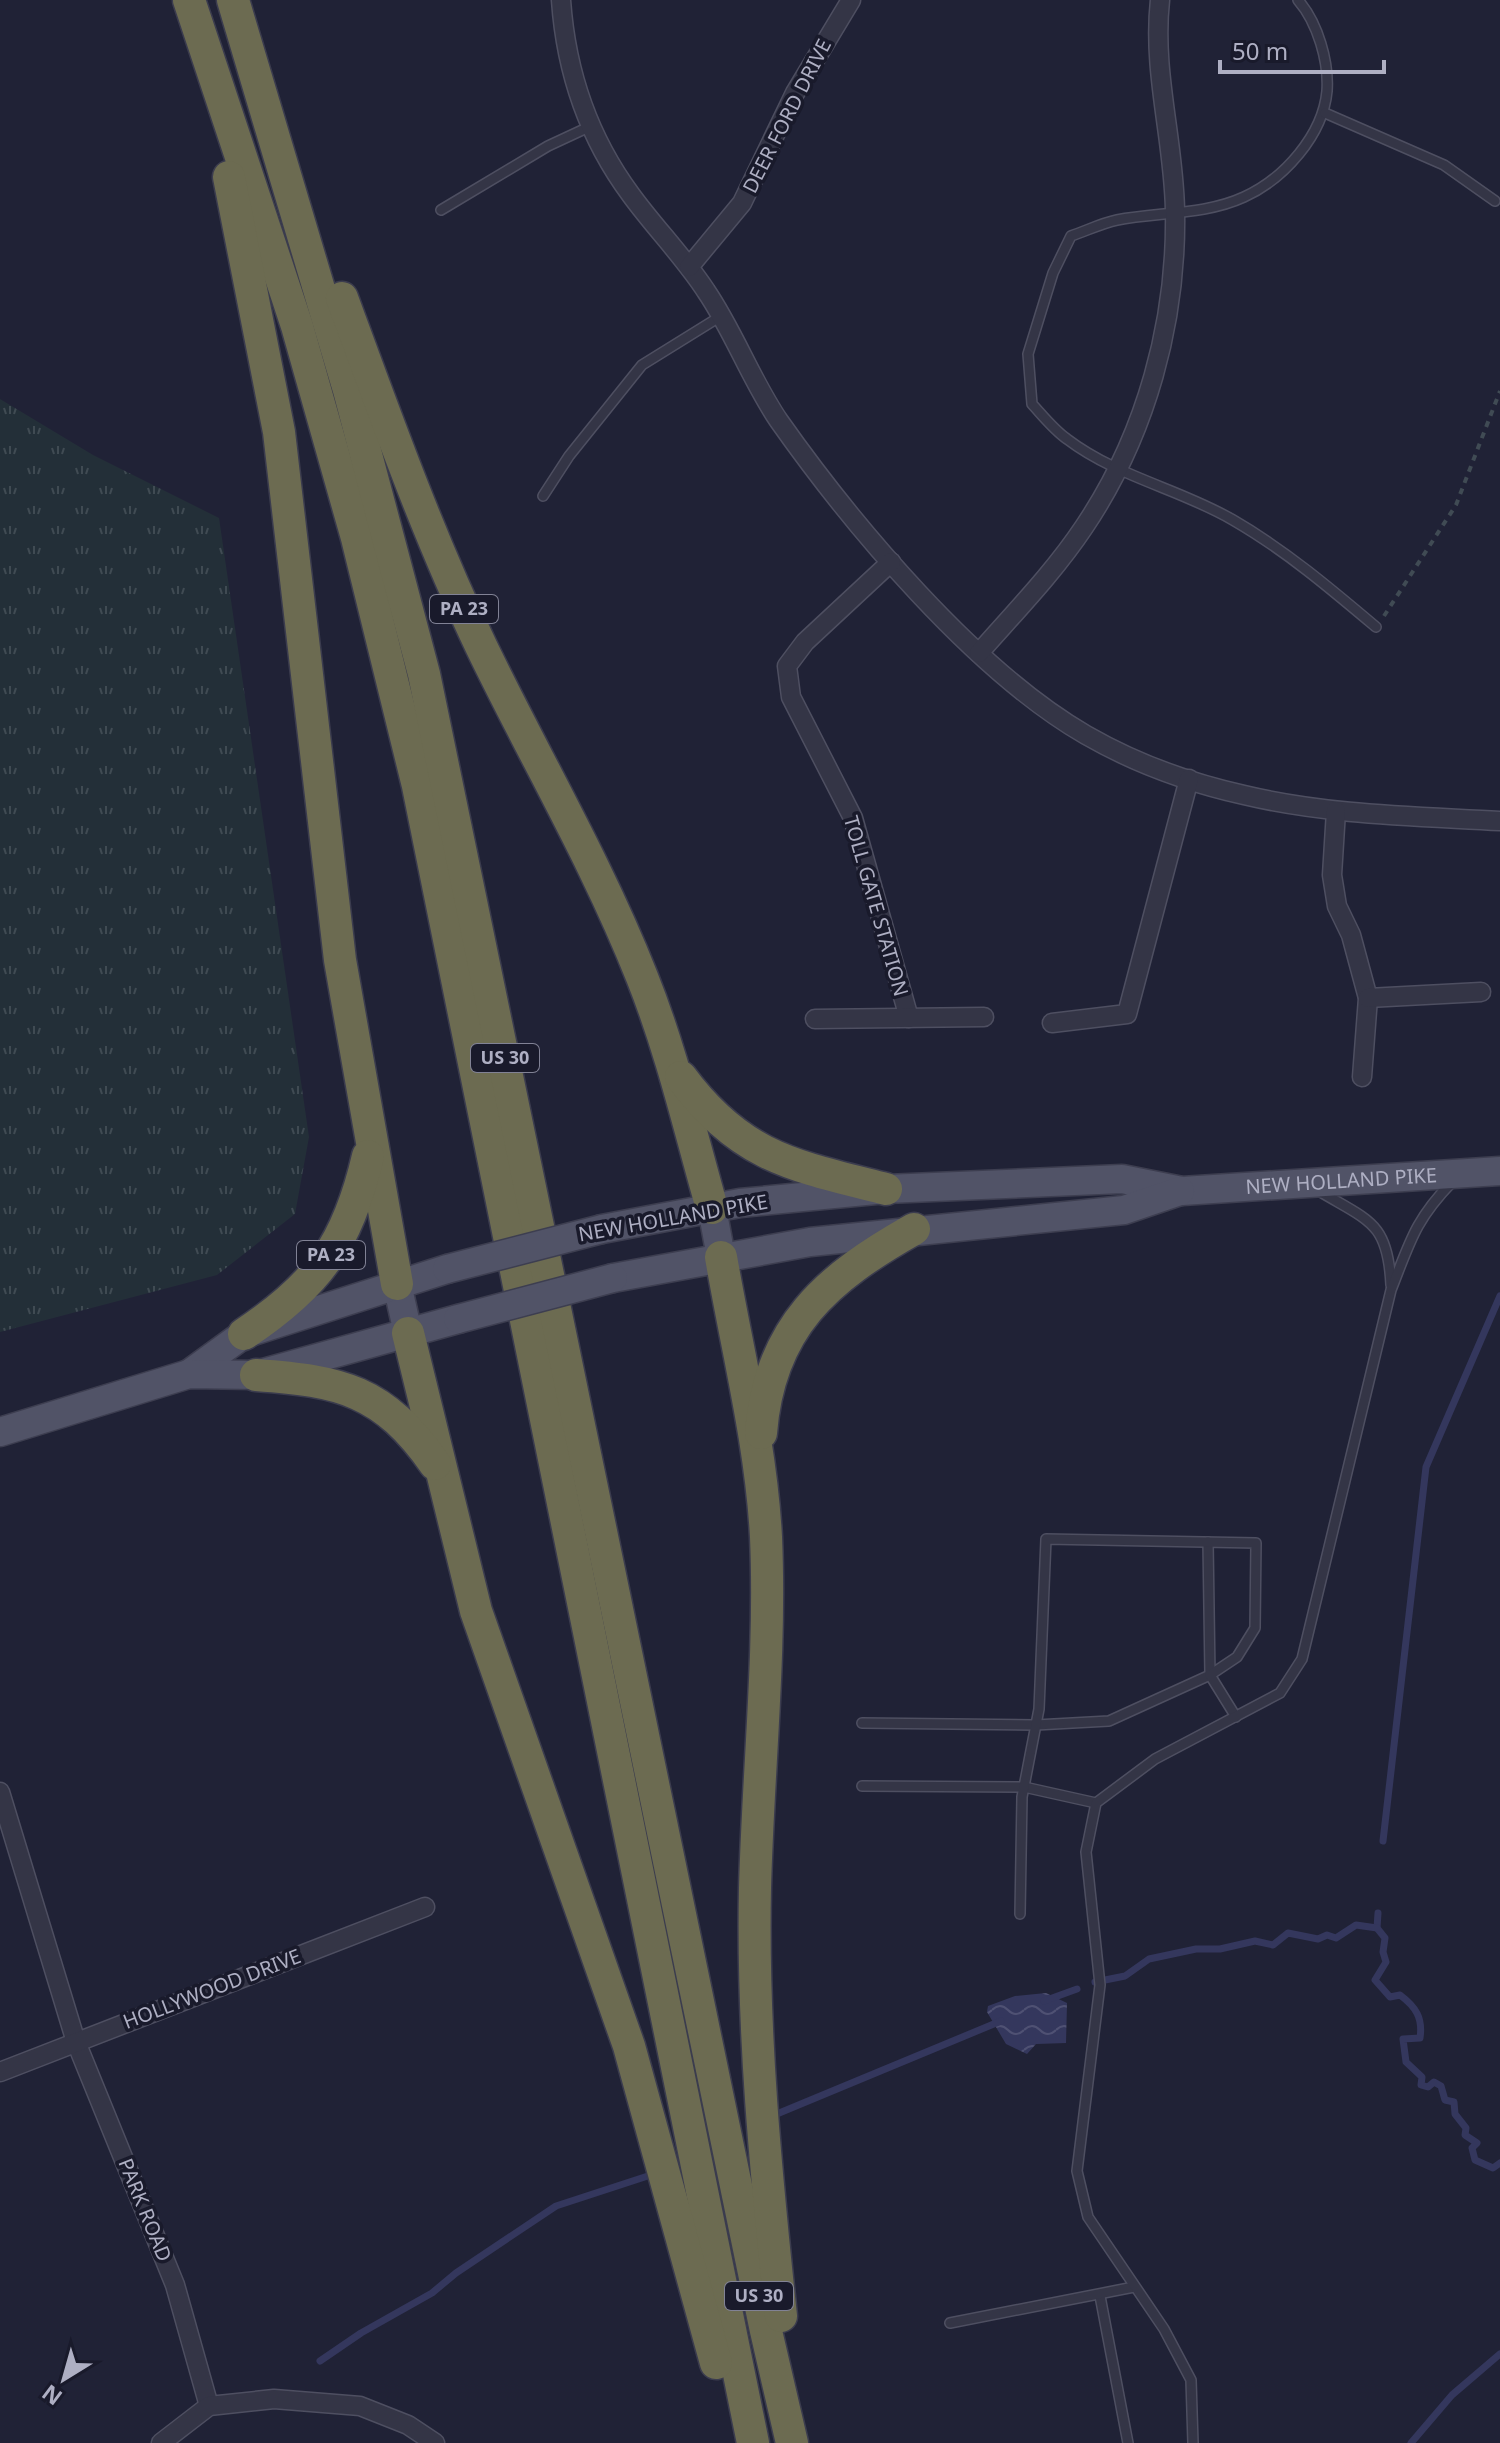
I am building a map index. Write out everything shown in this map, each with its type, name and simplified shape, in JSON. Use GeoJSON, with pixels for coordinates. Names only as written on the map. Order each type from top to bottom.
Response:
{"type":"FeatureCollection","features":[{"type":"Feature","properties":{"kind":"highway","name":"PA 23"},"geometry":{"type":"LineString","coordinates":[[234,0],[428,528],[481,647],[625,935],[672,1064],[712,1208]]}},
{"type":"Feature","properties":{"kind":"highway","name":"US 30"},"geometry":{"type":"LineString","coordinates":[[234,0],[349,390],[424,674],[726,2139],[793,2443]]}},
{"type":"Feature","properties":{"kind":"highway","name":"US 30"},"geometry":{"type":"LineString","coordinates":[[189,1],[297,326],[357,538],[418,786],[753,2443]]}},
{"type":"Feature","properties":{"kind":"highway","name":"PA 23"},"geometry":{"type":"LineString","coordinates":[[200,37],[279,432],[325,850],[371,1145],[356,1205],[332,1253],[293,1299],[244,1334]]}},
{"type":"Feature","properties":{"kind":"highway"},"geometry":{"type":"LineString","coordinates":[[672,1064],[710,1113],[759,1150],[795,1166],[886,1189]]}},
{"type":"Feature","properties":{"kind":"highway"},"geometry":{"type":"LineString","coordinates":[[371,1145],[397,1284]]}},
{"type":"Feature","properties":{"kind":"highway"},"geometry":{"type":"LineString","coordinates":[[759,1456],[766,1395],[792,1330],[832,1282],[914,1229]]}},
{"type":"Feature","properties":{"kind":"highway"},"geometry":{"type":"LineString","coordinates":[[721,1257],[759,1456],[766,1577],[755,1889],[761,2121],[793,2443]]}},
{"type":"Feature","properties":{"kind":"highway"},"geometry":{"type":"LineString","coordinates":[[408,1333],[476,1611],[629,2046],[665,2169],[736,2443]]}},
{"type":"Feature","properties":{"kind":"highway"},"geometry":{"type":"LineString","coordinates":[[256,1375],[326,1382],[364,1396],[406,1427],[441,1473]]}},
{"type":"Feature","properties":{"kind":"main road","name":"NEW HOLLAND PIKE"},"geometry":{"type":"LineString","coordinates":[[0,1432],[189,1374],[256,1375],[613,1278],[721,1257],[914,1229],[1124,1210],[1182,1191],[1500,1171]]}},
{"type":"Feature","properties":{"kind":"main road","name":"NEW HOLLAND PIKE"},"geometry":{"type":"LineString","coordinates":[[189,1374],[244,1334],[397,1284],[602,1229],[712,1208],[886,1189],[1122,1179],[1182,1191]]}},
{"type":"Feature","properties":{"kind":"main road","name":"PA 23"},"geometry":{"type":"LineString","coordinates":[[712,1208],[721,1257]]}},
{"type":"Feature","properties":{"kind":"main road"},"geometry":{"type":"LineString","coordinates":[[397,1284],[408,1333]]}},
{"type":"Feature","properties":{"kind":"street"},"geometry":{"type":"LineString","coordinates":[[561,0],[571,75],[591,126],[631,195],[689,267],[721,316],[777,418],[801,450],[891,562],[979,653],[1028,694],[1086,735],[1189,779],[1240,794],[1336,811],[1500,821]]}},
{"type":"Feature","properties":{"kind":"street","name":"DEER FORD DRIVE"},"geometry":{"type":"LineString","coordinates":[[689,267],[742,203],[795,93],[851,0]]}},
{"type":"Feature","properties":{"kind":"street"},"geometry":{"type":"LineString","coordinates":[[979,653],[1085,527],[1118,469],[1141,418],[1157,367],[1167,315],[1175,211],[1159,72],[1160,0]]}},
{"type":"Feature","properties":{"kind":"street","name":"TOLL GATE STATION"},"geometry":{"type":"LineString","coordinates":[[891,562],[805,642],[787,666],[791,697],[853,818],[909,1018]]}},
{"type":"Feature","properties":{"kind":"street"},"geometry":{"type":"LineString","coordinates":[[1052,1023],[1127,1014],[1189,779]]}},
{"type":"Feature","properties":{"kind":"street"},"geometry":{"type":"LineString","coordinates":[[1336,811],[1332,875],[1337,906],[1351,935],[1368,998],[1362,1077]]}},
{"type":"Feature","properties":{"kind":"street"},"geometry":{"type":"LineString","coordinates":[[1368,998],[1481,992]]}},
{"type":"Feature","properties":{"kind":"street","name":"TOLL GATE STATION"},"geometry":{"type":"LineString","coordinates":[[815,1019],[984,1017]]}},
{"type":"Feature","properties":{"kind":"street","name":"PARK ROAD"},"geometry":{"type":"LineString","coordinates":[[0,1792],[76,2042],[175,2285],[209,2406]]}},
{"type":"Feature","properties":{"kind":"street","name":"HOLLYWOOD DRIVE"},"geometry":{"type":"LineString","coordinates":[[0,2072],[425,1907]]}},
{"type":"Feature","properties":{"kind":"street"},"geometry":{"type":"LineString","coordinates":[[161,2443],[209,2406],[274,2399],[360,2406],[408,2425],[435,2443]]}},
{"type":"Feature","properties":{"kind":"lane"},"geometry":{"type":"LineString","coordinates":[[1298,0],[1318,33],[1328,78],[1325,113],[1293,161],[1244,197],[1203,209],[1114,220],[1071,236],[1053,273],[1028,354],[1032,404],[1066,439],[1118,469],[1185,496],[1233,520],[1313,574],[1376,627]]}},
{"type":"Feature","properties":{"kind":"lane"},"geometry":{"type":"LineString","coordinates":[[1325,113],[1444,165],[1495,201]]}},
{"type":"Feature","properties":{"kind":"lane"},"geometry":{"type":"LineString","coordinates":[[441,210],[548,146],[591,126]]}},
{"type":"Feature","properties":{"kind":"lane"},"geometry":{"type":"LineString","coordinates":[[543,496],[586,434],[642,365],[721,316]]}},
{"type":"Feature","properties":{"kind":"lane"},"geometry":{"type":"LineString","coordinates":[[1193,2443],[1191,2380],[1164,2329],[1088,2217],[1077,2171],[1100,1985],[1086,1852],[1096,1803],[1155,1759],[1280,1693],[1302,1659],[1391,1290],[1409,1238],[1426,1209],[1461,1173]]}},
{"type":"Feature","properties":{"kind":"lane"},"geometry":{"type":"LineString","coordinates":[[1305,1183],[1361,1217],[1380,1233],[1389,1252],[1391,1290]]}},
{"type":"Feature","properties":{"kind":"lane"},"geometry":{"type":"LineString","coordinates":[[862,1723],[1036,1725],[1109,1721],[1210,1675],[1237,1657],[1255,1628],[1256,1543],[1046,1539],[1036,1725],[1024,1787],[1020,1914]]}},
{"type":"Feature","properties":{"kind":"lane"},"geometry":{"type":"LineString","coordinates":[[1208,1542],[1210,1675],[1236,1717]]}},
{"type":"Feature","properties":{"kind":"lane"},"geometry":{"type":"LineString","coordinates":[[862,1786],[1024,1787],[1096,1803]]}},
{"type":"Feature","properties":{"kind":"lane"},"geometry":{"type":"LineString","coordinates":[[950,2323],[1134,2287]]}},
{"type":"Feature","properties":{"kind":"lane"},"geometry":{"type":"LineString","coordinates":[[1100,2296],[1128,2443]]}},
{"type":"Feature","properties":{"kind":"path"},"geometry":{"type":"LineString","coordinates":[[1376,627],[1456,505],[1500,391]]}},
{"type":"Feature","properties":{"kind":"green space"},"geometry":{"type":"Polygon","coordinates":[[[0,399],[93,455],[219,518],[309,1137],[295,1214],[217,1275],[0,1332],[0,399]]]}},
{"type":"Feature","properties":{"kind":"water"},"geometry":{"type":"Polygon","coordinates":[[[1046,1993],[1067,2003],[1066,2043],[1036,2044],[1027,2054],[1006,2044],[987,2012],[988,2006],[1015,1996],[1046,1993]]]}},
{"type":"Feature","properties":{"kind":"waterway"},"geometry":{"type":"LineString","coordinates":[[1383,1841],[1426,1467],[1500,1296]]}},
{"type":"Feature","properties":{"kind":"waterway"},"geometry":{"type":"LineString","coordinates":[[1378,1913],[1377,1928],[1385,1938],[1383,1952],[1386,1962],[1375,1980],[1390,1997],[1400,1995],[1410,2004],[1420,2025],[1420,2038],[1403,2039],[1406,2062],[1422,2077],[1421,2085],[1428,2087],[1434,2082],[1441,2086],[1445,2100],[1454,2102],[1455,2114],[1466,2128],[1465,2135],[1477,2143],[1472,2148],[1475,2160],[1493,2168],[1500,2163]]}},
{"type":"Feature","properties":{"kind":"waterway"},"geometry":{"type":"LineString","coordinates":[[1095,1982],[1125,1976],[1149,1959],[1196,1949],[1220,1949],[1255,1941],[1273,1945],[1288,1933],[1318,1939],[1327,1935],[1336,1938],[1356,1925],[1377,1928]]}},
{"type":"Feature","properties":{"kind":"waterway"},"geometry":{"type":"LineString","coordinates":[[1044,2001],[1077,1989]]}},
{"type":"Feature","properties":{"kind":"waterway"},"geometry":{"type":"LineString","coordinates":[[772,2116],[1001,2021]]}},
{"type":"Feature","properties":{"kind":"waterway"},"geometry":{"type":"LineString","coordinates":[[320,2361],[361,2333],[432,2293],[456,2273],[556,2206],[657,2173]]}},
{"type":"Feature","properties":{"kind":"waterway"},"geometry":{"type":"LineString","coordinates":[[1411,2443],[1452,2395],[1500,2354]]}}]}
